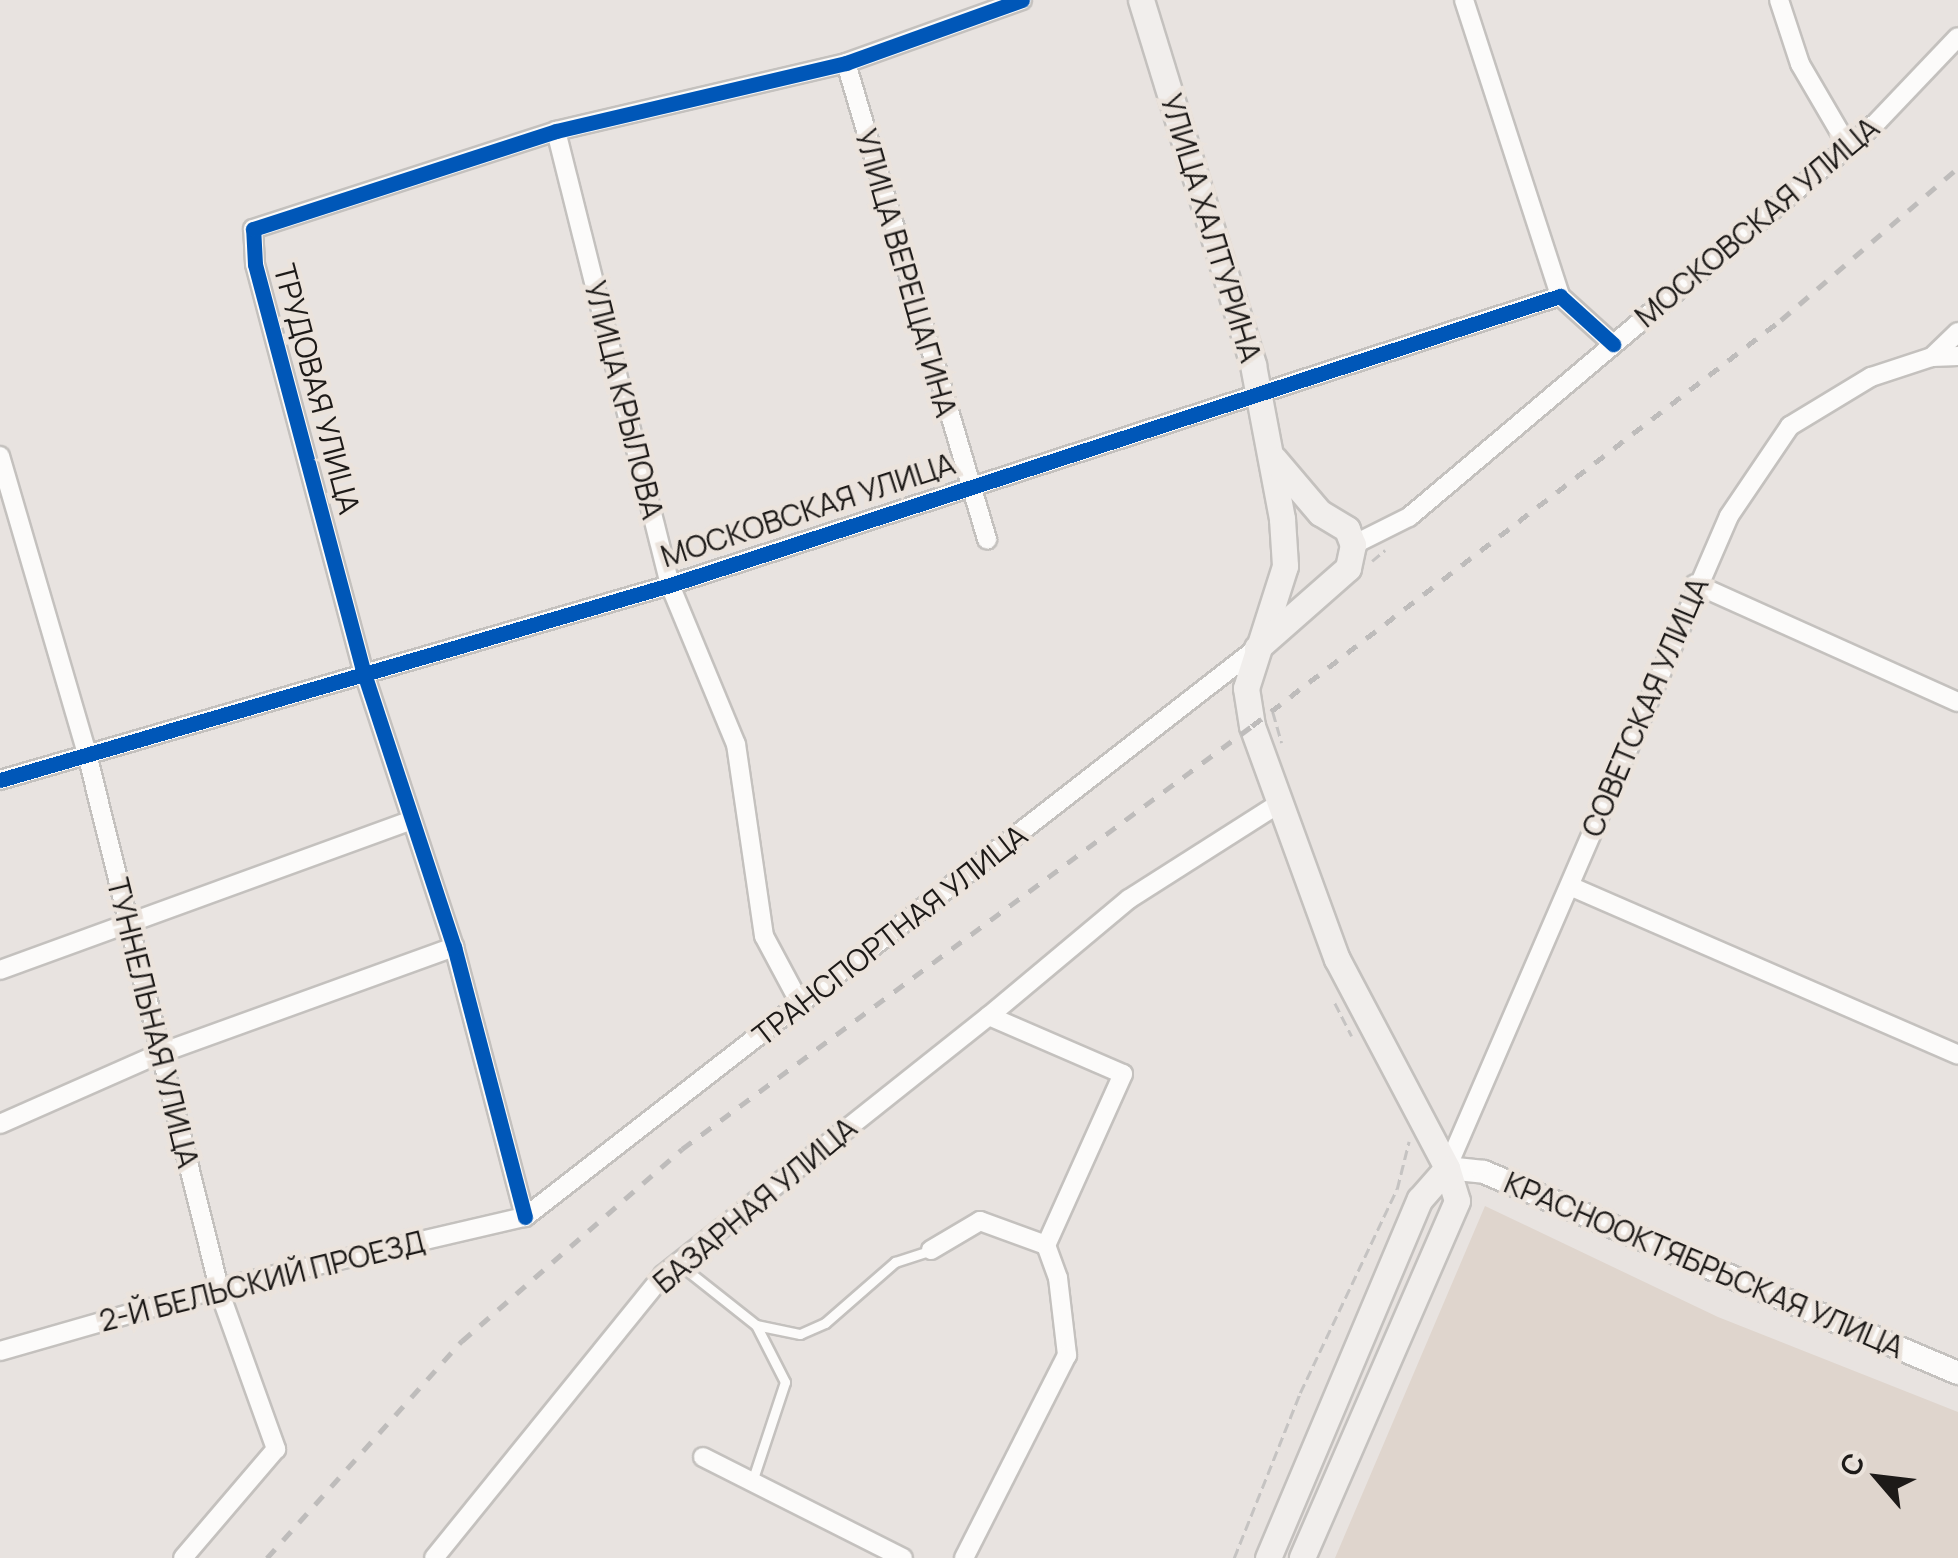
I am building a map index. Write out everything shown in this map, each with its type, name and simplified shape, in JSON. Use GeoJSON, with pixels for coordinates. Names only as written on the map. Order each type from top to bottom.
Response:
{"type":"FeatureCollection","features":[{"type":"Feature","properties":{"kind":"main road","name":"УЛИЦА ХАЛТУРИНА"},"geometry":{"type":"LineString","coordinates":[[1142,0],[1259,389],[1282,538]]}},
{"type":"Feature","properties":{"kind":"main road"},"geometry":{"type":"LineString","coordinates":[[1253,650],[1360,555],[1348,529],[1320,513],[1272,458]]}},
{"type":"Feature","properties":{"kind":"main road"},"geometry":{"type":"LineString","coordinates":[[1320,513],[1297,519],[1282,538],[1285,566],[1253,650],[1246,688],[1278,804],[1362,1016],[1447,1168]]}},
{"type":"Feature","properties":{"kind":"main road"},"geometry":{"type":"LineString","coordinates":[[1285,566],[1304,583],[1330,583]]}},
{"type":"Feature","properties":{"kind":"main road","name":"СОВЕТСКАЯ УЛИЦА"},"geometry":{"type":"LineString","coordinates":[[1268,1558],[1420,1199],[1447,1168]]}},
{"type":"Feature","properties":{"kind":"main road","name":"СОВЕТСКАЯ УЛИЦА"},"geometry":{"type":"LineString","coordinates":[[1302,1558],[1457,1201],[1447,1168]]}},
{"type":"Feature","properties":{"kind":"street","name":"ТРУДОВАЯ УЛИЦА"},"geometry":{"type":"LineString","coordinates":[[525,1217],[454,947],[364,674],[255,264],[253,229],[556,131],[846,63],[1022,0]]}},
{"type":"Feature","properties":{"kind":"street"},"geometry":{"type":"LineString","coordinates":[[1464,0],[1560,296]]}},
{"type":"Feature","properties":{"kind":"street"},"geometry":{"type":"LineString","coordinates":[[1780,0],[1800,64],[1848,146]]}},
{"type":"Feature","properties":{"kind":"street","name":"МОСКОВСКАЯ УЛИЦА"},"geometry":{"type":"LineString","coordinates":[[0,780],[670,585],[1259,389],[1560,296],[1613,344],[1848,146],[1958,37]]}},
{"type":"Feature","properties":{"kind":"street","name":"УЛИЦА ВЕРЕЩАГИНА"},"geometry":{"type":"LineString","coordinates":[[846,63],[986,540]]}},
{"type":"Feature","properties":{"kind":"street","name":"УЛИЦА КРЫЛОВА"},"geometry":{"type":"LineString","coordinates":[[556,131],[670,585],[736,744],[764,936],[802,1008]]}},
{"type":"Feature","properties":{"kind":"street"},"geometry":{"type":"LineString","coordinates":[[1932,357],[1958,332]]}},
{"type":"Feature","properties":{"kind":"street"},"geometry":{"type":"LineString","coordinates":[[1360,555],[1613,344]]}},
{"type":"Feature","properties":{"kind":"street","name":"СОВЕТСКАЯ УЛИЦА"},"geometry":{"type":"LineString","coordinates":[[1447,1168],[1695,584],[1729,516],[1790,426],[1870,377],[1932,357],[1958,356]]}},
{"type":"Feature","properties":{"kind":"street","name":"ТУННЕЛЬНАЯ УЛИЦА"},"geometry":{"type":"LineString","coordinates":[[0,456],[88,754],[219,1288],[276,1449],[184,1558]]}},
{"type":"Feature","properties":{"kind":"street"},"geometry":{"type":"LineString","coordinates":[[1695,584],[1958,702]]}},
{"type":"Feature","properties":{"kind":"street","name":"ТРАНСПОРТНАЯ УЛИЦА"},"geometry":{"type":"LineString","coordinates":[[525,1217],[802,1008],[1253,650]]}},
{"type":"Feature","properties":{"kind":"street","name":"БАЗАРНАЯ УЛИЦА"},"geometry":{"type":"LineString","coordinates":[[434,1558],[678,1263],[1129,899],[1278,804]]}},
{"type":"Feature","properties":{"kind":"street"},"geometry":{"type":"LineString","coordinates":[[0,970],[412,820]]}},
{"type":"Feature","properties":{"kind":"street"},"geometry":{"type":"LineString","coordinates":[[1570,886],[1958,1055]]}},
{"type":"Feature","properties":{"kind":"street"},"geometry":{"type":"LineString","coordinates":[[0,1124],[161,1053],[454,947]]}},
{"type":"Feature","properties":{"kind":"street"},"geometry":{"type":"LineString","coordinates":[[964,1558],[1068,1356],[1058,1278],[1046,1246],[1123,1074],[988,1016]]}},
{"type":"Feature","properties":{"kind":"street","name":"КРАСНООКТЯБРЬСКАЯ УЛИЦА"},"geometry":{"type":"LineString","coordinates":[[1447,1168],[1484,1172],[1958,1373]]}},
{"type":"Feature","properties":{"kind":"street","name":"2-Й БЕЛЬСКИЙ ПРОЕЗД"},"geometry":{"type":"LineString","coordinates":[[0,1351],[219,1288],[525,1217]]}},
{"type":"Feature","properties":{"kind":"street"},"geometry":{"type":"LineString","coordinates":[[931,1250],[980,1221],[1046,1246]]}},
{"type":"Feature","properties":{"kind":"street"},"geometry":{"type":"LineString","coordinates":[[703,1457],[903,1558]]}},
{"type":"Feature","properties":{"kind":"lane"},"geometry":{"type":"LineString","coordinates":[[756,1325],[800,1334],[825,1323],[894,1262],[931,1250]]}},
{"type":"Feature","properties":{"kind":"lane"},"geometry":{"type":"LineString","coordinates":[[678,1263],[756,1325],[785,1382],[752,1482]]}},
{"type":"Feature","properties":{"kind":"path"},"geometry":{"type":"LineString","coordinates":[[1360,555],[1399,539]]}},
{"type":"Feature","properties":{"kind":"path"},"geometry":{"type":"LineString","coordinates":[[1268,696],[1284,750]]}},
{"type":"Feature","properties":{"kind":"path"},"geometry":{"type":"LineString","coordinates":[[1333,999],[1360,1050]]}},
{"type":"Feature","properties":{"kind":"path"},"geometry":{"type":"LineString","coordinates":[[1234,1558],[1300,1393],[1397,1189],[1412,1129]]}},
{"type":"Feature","properties":{"kind":"shaded area"},"geometry":{"type":"Polygon","coordinates":[[[1485,1206],[1718,1317],[1958,1412],[1958,1558],[1335,1558],[1485,1206]]]}},
{"type":"Feature","properties":{"kind":"railway"},"geometry":{"type":"LineString","coordinates":[[267,1558],[462,1341],[682,1149],[1252,726],[1781,320],[1958,168]]}},
{"type":"Feature","properties":{"kind":"cycle path"},"geometry":{"type":"LineString","coordinates":[[525,1217],[454,947],[364,674],[255,264],[253,229],[556,131],[846,63],[1022,0]]}},
{"type":"Feature","properties":{"kind":"cycle path"},"geometry":{"type":"LineString","coordinates":[[0,780],[670,585],[1560,296],[1613,344]]}}]}
